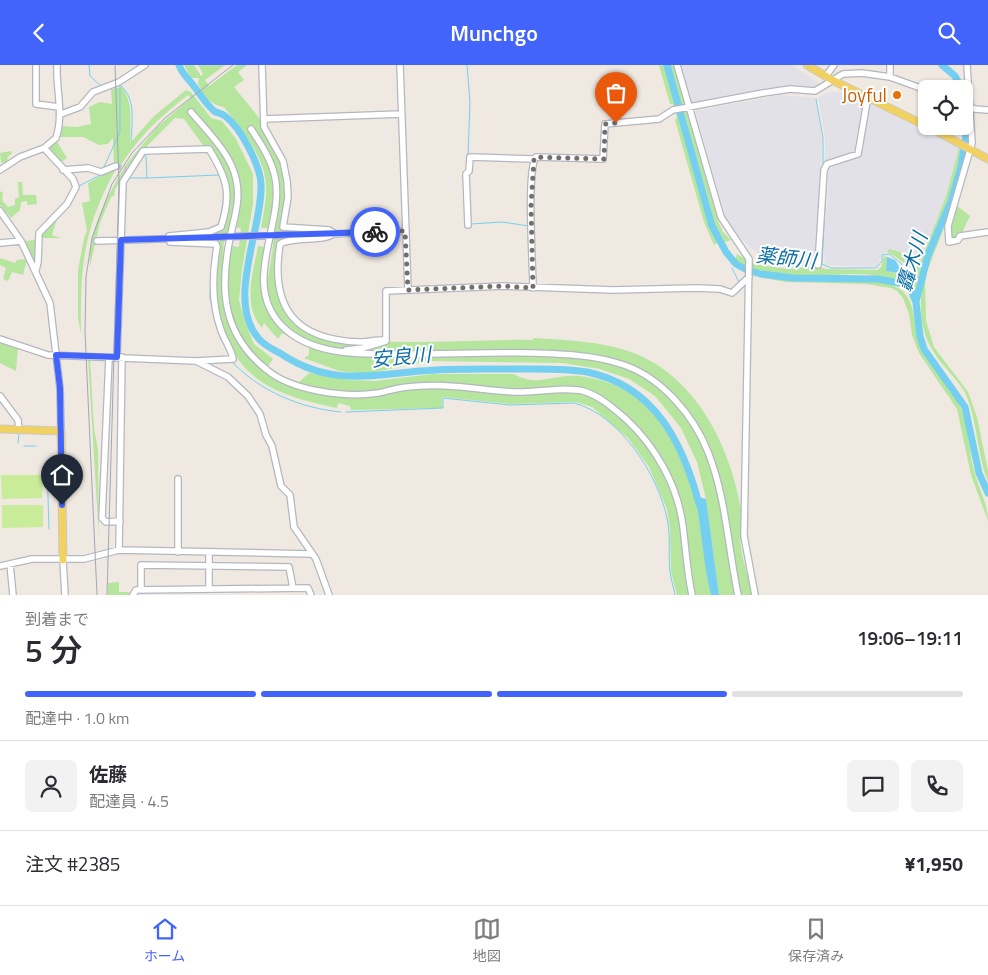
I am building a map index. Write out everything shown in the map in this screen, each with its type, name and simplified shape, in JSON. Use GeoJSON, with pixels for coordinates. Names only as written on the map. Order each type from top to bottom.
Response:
{"type":"FeatureCollection","features":[{"type":"Feature","properties":{"kind":"main road"},"geometry":{"type":"LineString","coordinates":[[807,65],[918,121]]}},
{"type":"Feature","properties":{"kind":"main road"},"geometry":{"type":"LineString","coordinates":[[946,135],[988,159]]}},
{"type":"Feature","properties":{"kind":"main road"},"geometry":{"type":"LineString","coordinates":[[0,429],[61,431],[63,559]]}},
{"type":"Feature","properties":{"kind":"street"},"geometry":{"type":"LineString","coordinates":[[36,65],[36,104],[59,107]]}},
{"type":"Feature","properties":{"kind":"street"},"geometry":{"type":"LineString","coordinates":[[0,170],[20,157],[44,148],[56,138],[61,114],[56,89],[57,65]]}},
{"type":"Feature","properties":{"kind":"street"},"geometry":{"type":"LineString","coordinates":[[61,114],[80,107],[93,92],[119,82],[145,65]]}},
{"type":"Feature","properties":{"kind":"street"},"geometry":{"type":"LineString","coordinates":[[262,65],[264,127],[283,161],[288,181],[288,197],[283,227],[329,230],[334,233]]}},
{"type":"Feature","properties":{"kind":"street"},"geometry":{"type":"LineString","coordinates":[[400,65],[408,290]]}},
{"type":"Feature","properties":{"kind":"street"},"geometry":{"type":"LineString","coordinates":[[677,65],[721,217],[749,259],[744,536],[755,595]]}},
{"type":"Feature","properties":{"kind":"street"},"geometry":{"type":"LineString","coordinates":[[468,225],[468,172],[472,156],[534,159],[536,157],[604,159],[605,124],[659,119],[673,110],[689,106],[790,89],[816,91],[830,78],[834,65]]}},
{"type":"Feature","properties":{"kind":"street"},"geometry":{"type":"LineString","coordinates":[[890,65],[890,77]]}},
{"type":"Feature","properties":{"kind":"street"},"geometry":{"type":"LineString","coordinates":[[967,65],[967,80]]}},
{"type":"Feature","properties":{"kind":"street"},"geometry":{"type":"LineString","coordinates":[[830,78],[843,74],[862,73],[890,77],[918,87]]}},
{"type":"Feature","properties":{"kind":"street"},"geometry":{"type":"LineString","coordinates":[[818,265],[824,168],[842,158],[858,154],[868,96]]}},
{"type":"Feature","properties":{"kind":"street"},"geometry":{"type":"LineString","coordinates":[[973,107],[988,110]]}},
{"type":"Feature","properties":{"kind":"street"},"geometry":{"type":"LineString","coordinates":[[191,112],[223,152],[236,178],[237,206],[224,284],[226,309],[239,341],[256,361],[273,375],[290,384],[315,390],[368,394],[435,385],[517,392],[578,390],[598,397],[614,409],[648,444],[668,475],[681,511],[687,571],[692,595]]}},
{"type":"Feature","properties":{"kind":"street"},"geometry":{"type":"LineString","coordinates":[[264,119],[401,114]]}},
{"type":"Feature","properties":{"kind":"street"},"geometry":{"type":"LineString","coordinates":[[252,129],[266,151],[276,178],[276,195],[268,236],[264,282],[268,303],[279,323],[297,338],[336,351],[392,355],[563,354],[606,360],[638,371],[660,387],[682,409],[695,425],[705,444],[724,510],[738,595]]}},
{"type":"Feature","properties":{"kind":"street"},"geometry":{"type":"LineString","coordinates":[[971,135],[972,143],[948,226],[949,242],[958,240],[960,236],[988,233]]}},
{"type":"Feature","properties":{"kind":"street"},"geometry":{"type":"LineString","coordinates":[[36,270],[39,233],[67,204],[76,187],[72,179],[44,148]]}},
{"type":"Feature","properties":{"kind":"street"},"geometry":{"type":"LineString","coordinates":[[119,550],[119,357],[123,182],[128,170],[143,151],[209,149],[227,185],[221,227],[209,232],[169,235],[168,239]]}},
{"type":"Feature","properties":{"kind":"street"},"geometry":{"type":"LineString","coordinates":[[533,286],[531,206],[534,159]]}},
{"type":"Feature","properties":{"kind":"street"},"geometry":{"type":"LineString","coordinates":[[63,170],[88,168],[101,171],[116,166]]}},
{"type":"Feature","properties":{"kind":"street"},"geometry":{"type":"LineString","coordinates":[[0,211],[21,241],[36,270],[51,307],[60,388],[61,431]]}},
{"type":"Feature","properties":{"kind":"street"},"geometry":{"type":"LineString","coordinates":[[97,241],[405,231]]}},
{"type":"Feature","properties":{"kind":"street"},"geometry":{"type":"LineString","coordinates":[[334,233],[329,237],[302,239],[280,244],[276,281],[282,302],[301,326],[320,335],[360,342],[388,339]]}},
{"type":"Feature","properties":{"kind":"street"},"geometry":{"type":"LineString","coordinates":[[0,339],[36,352],[56,355],[196,361],[234,358],[222,332],[214,299],[216,244],[170,243],[168,239]]}},
{"type":"Feature","properties":{"kind":"street"},"geometry":{"type":"LineString","coordinates":[[0,243],[21,241]]}},
{"type":"Feature","properties":{"kind":"street"},"geometry":{"type":"LineString","coordinates":[[388,339],[386,291],[533,286],[613,290],[696,288],[720,289],[732,293],[749,276]]}},
{"type":"Feature","properties":{"kind":"street"},"geometry":{"type":"LineString","coordinates":[[336,351],[363,348],[388,339]]}},
{"type":"Feature","properties":{"kind":"street"},"geometry":{"type":"LineString","coordinates":[[109,358],[102,518],[106,522],[120,521]]}},
{"type":"Feature","properties":{"kind":"street"},"geometry":{"type":"LineString","coordinates":[[196,361],[228,377],[254,403],[264,422],[281,486],[290,495],[294,527],[316,559],[328,595]]}},
{"type":"Feature","properties":{"kind":"street"},"geometry":{"type":"LineString","coordinates":[[0,396],[18,420],[19,430]]}},
{"type":"Feature","properties":{"kind":"street"},"geometry":{"type":"LineString","coordinates":[[178,479],[178,552]]}},
{"type":"Feature","properties":{"kind":"street"},"geometry":{"type":"LineString","coordinates":[[0,566],[32,559],[84,559],[119,550],[311,553]]}},
{"type":"Feature","properties":{"kind":"street"},"geometry":{"type":"LineString","coordinates":[[209,552],[209,589]]}},
{"type":"Feature","properties":{"kind":"street"},"geometry":{"type":"LineString","coordinates":[[63,559],[65,595]]}},
{"type":"Feature","properties":{"kind":"street"},"geometry":{"type":"LineString","coordinates":[[10,564],[14,595]]}},
{"type":"Feature","properties":{"kind":"street"},"geometry":{"type":"LineString","coordinates":[[141,590],[142,565],[289,567],[293,588]]}},
{"type":"Feature","properties":{"kind":"street"},"geometry":{"type":"LineString","coordinates":[[132,595],[134,591],[141,590],[209,589],[231,592],[308,588],[311,595]]}},
{"type":"Feature","properties":{"kind":"shaded area"},"geometry":{"type":"Polygon","coordinates":[[[679,65],[792,65],[819,83],[814,88],[780,87],[694,102],[690,101],[679,65]]]}},
{"type":"Feature","properties":{"kind":"shaded area"},"geometry":{"type":"Polygon","coordinates":[[[830,92],[841,92],[860,102],[863,114],[857,152],[825,163],[825,137],[818,97],[830,92]]]}},
{"type":"Feature","properties":{"kind":"shaded area"},"geometry":{"type":"Polygon","coordinates":[[[780,95],[815,98],[822,137],[818,249],[814,266],[806,269],[767,266],[756,251],[752,250],[727,223],[695,111],[780,95]]]}},
{"type":"Feature","properties":{"kind":"shaded area"},"geometry":{"type":"Polygon","coordinates":[[[870,104],[918,128],[918,135],[933,135],[959,148],[946,196],[920,263],[904,261],[889,249],[881,254],[879,264],[876,267],[825,265],[823,252],[828,195],[828,168],[845,160],[859,159],[870,104]]]}},
{"type":"Feature","properties":{"kind":"green space"},"geometry":{"type":"Polygon","coordinates":[[[184,65],[194,65],[201,76],[203,74],[198,65],[225,65],[205,80],[209,86],[237,65],[247,65],[238,72],[244,80],[234,87],[260,119],[262,117],[280,160],[285,184],[285,197],[280,230],[311,232],[311,236],[279,241],[276,262],[277,294],[285,313],[292,321],[315,335],[335,340],[412,342],[558,339],[619,348],[654,363],[674,378],[692,396],[707,416],[719,438],[736,485],[742,518],[741,547],[753,595],[719,595],[706,499],[697,462],[681,428],[655,396],[629,379],[600,369],[563,363],[429,361],[365,374],[339,371],[304,358],[309,355],[309,348],[282,333],[278,339],[264,323],[262,328],[252,309],[251,288],[258,246],[265,247],[261,265],[263,287],[267,284],[273,248],[272,228],[261,228],[266,196],[264,174],[257,153],[238,125],[224,107],[208,99],[198,84],[199,78],[191,78],[184,65]]]}},
{"type":"Feature","properties":{"kind":"green space"},"geometry":{"type":"Polygon","coordinates":[[[659,65],[664,65],[717,243],[714,245],[704,222],[675,120],[677,117],[673,104],[670,104],[659,65]]]}},
{"type":"Feature","properties":{"kind":"green space"},"geometry":{"type":"Polygon","coordinates":[[[670,65],[674,65],[718,221],[723,232],[731,240],[725,242],[716,227],[670,65]]]}},
{"type":"Feature","properties":{"kind":"green space"},"geometry":{"type":"Polygon","coordinates":[[[122,87],[126,94],[130,107],[130,143],[154,116],[186,90],[191,92],[211,118],[222,121],[236,139],[253,174],[253,204],[242,269],[239,300],[254,344],[273,359],[268,366],[282,376],[299,382],[309,373],[351,380],[375,381],[432,374],[514,374],[528,380],[569,376],[586,377],[603,381],[624,390],[643,403],[658,419],[672,437],[682,458],[697,501],[711,595],[677,595],[671,572],[670,529],[667,509],[649,467],[628,438],[592,407],[576,402],[511,404],[442,397],[442,408],[351,410],[350,406],[338,403],[337,408],[280,392],[251,374],[229,344],[217,310],[214,281],[219,244],[182,240],[183,236],[222,230],[229,188],[227,177],[210,148],[205,148],[184,119],[175,118],[147,146],[147,149],[130,168],[124,167],[157,127],[191,98],[188,95],[160,119],[135,145],[121,165],[114,165],[113,138],[108,144],[99,145],[83,137],[58,137],[61,126],[76,127],[91,124],[89,107],[100,102],[112,104],[111,89],[122,87]],[[231,227],[224,240],[222,280],[226,280],[232,246],[239,247],[241,228],[231,227]]]}},
{"type":"Feature","properties":{"kind":"green space"},"geometry":{"type":"Polygon","coordinates":[[[56,140],[67,158],[60,163],[47,148],[56,140]]]}},
{"type":"Feature","properties":{"kind":"green space"},"geometry":{"type":"Polygon","coordinates":[[[959,148],[961,150],[952,186],[916,291],[914,291],[910,276],[914,276],[915,269],[887,252],[889,249],[900,252],[905,261],[920,263],[946,196],[959,148]]]}},
{"type":"Feature","properties":{"kind":"green space"},"geometry":{"type":"Polygon","coordinates":[[[11,151],[12,153],[7,158],[9,162],[1,163],[0,153],[11,151]]]}},
{"type":"Feature","properties":{"kind":"green space"},"geometry":{"type":"Polygon","coordinates":[[[113,168],[116,169],[96,210],[86,249],[81,289],[81,334],[78,317],[78,270],[87,231],[82,203],[90,201],[88,183],[113,168]]]}},
{"type":"Feature","properties":{"kind":"green space"},"geometry":{"type":"Polygon","coordinates":[[[122,171],[126,172],[115,189],[114,196],[111,197],[100,223],[90,266],[91,241],[99,217],[122,171]]]}},
{"type":"Feature","properties":{"kind":"green space"},"geometry":{"type":"Polygon","coordinates":[[[18,182],[22,182],[23,195],[36,195],[37,204],[27,205],[27,201],[21,202],[20,210],[11,218],[0,205],[0,191],[3,193],[2,200],[8,207],[15,205],[15,199],[19,197],[18,182]]]}},
{"type":"Feature","properties":{"kind":"green space"},"geometry":{"type":"Polygon","coordinates":[[[959,189],[928,269],[925,283],[926,321],[934,347],[968,392],[977,417],[988,471],[988,482],[967,397],[960,385],[933,351],[924,332],[921,312],[926,270],[941,229],[959,189]]]}},
{"type":"Feature","properties":{"kind":"green space"},"geometry":{"type":"Polygon","coordinates":[[[956,205],[970,216],[961,235],[951,240],[950,224],[956,205]]]}},
{"type":"Feature","properties":{"kind":"green space"},"geometry":{"type":"Polygon","coordinates":[[[57,219],[52,235],[61,238],[40,238],[44,229],[57,219]]]}},
{"type":"Feature","properties":{"kind":"green space"},"geometry":{"type":"Polygon","coordinates":[[[37,240],[37,261],[34,261],[25,241],[37,240]]]}},
{"type":"Feature","properties":{"kind":"green space"},"geometry":{"type":"Polygon","coordinates":[[[737,254],[753,264],[789,269],[814,266],[826,269],[877,270],[881,267],[884,256],[887,257],[886,271],[904,274],[907,281],[856,274],[782,276],[748,268],[735,260],[737,254]]]}},
{"type":"Feature","properties":{"kind":"green space"},"geometry":{"type":"Polygon","coordinates":[[[0,258],[15,263],[17,260],[27,259],[23,275],[12,272],[8,281],[3,279],[6,268],[0,265],[0,258]]]}},
{"type":"Feature","properties":{"kind":"green space"},"geometry":{"type":"Polygon","coordinates":[[[752,276],[815,282],[880,282],[896,287],[903,292],[912,306],[922,350],[949,387],[961,408],[972,462],[988,514],[988,521],[971,475],[957,409],[919,353],[912,335],[909,314],[903,298],[897,291],[891,288],[866,284],[786,282],[752,276]]]}},
{"type":"Feature","properties":{"kind":"green space"},"geometry":{"type":"Polygon","coordinates":[[[0,342],[18,347],[16,371],[0,363],[0,342]]]}},
{"type":"Feature","properties":{"kind":"green space"},"geometry":{"type":"Polygon","coordinates":[[[88,358],[90,358],[94,427],[98,450],[99,537],[88,358]]]}},
{"type":"Feature","properties":{"kind":"green space"},"geometry":{"type":"Polygon","coordinates":[[[1,475],[43,475],[42,498],[2,499],[1,475]]]}},
{"type":"Feature","properties":{"kind":"green space"},"geometry":{"type":"Polygon","coordinates":[[[2,505],[43,505],[43,527],[2,528],[2,505]]]}},
{"type":"Feature","properties":{"kind":"green space"},"geometry":{"type":"Polygon","coordinates":[[[119,582],[119,592],[129,592],[129,595],[108,595],[108,583],[119,582]]]}},
{"type":"Feature","properties":{"kind":"water"},"geometry":{"type":"Polygon","coordinates":[[[887,257],[895,260],[904,274],[886,271],[887,257]]]}},
{"type":"Feature","properties":{"kind":"water"},"geometry":{"type":"Polygon","coordinates":[[[695,496],[706,499],[719,595],[711,595],[695,496]]]}},
{"type":"Feature","properties":{"kind":"waterway"},"geometry":{"type":"LineString","coordinates":[[89,65],[90,76],[102,87]]}},
{"type":"Feature","properties":{"kind":"waterway","name":"安良川"},"geometry":{"type":"LineString","coordinates":[[179,65],[208,105],[214,111],[225,116],[237,129],[249,147],[260,176],[260,202],[248,264],[245,305],[249,323],[262,342],[300,365],[333,375],[366,376],[456,369],[552,369],[587,372],[611,379],[631,390],[648,404],[662,420],[684,460],[699,504]]}},
{"type":"Feature","properties":{"kind":"waterway"},"geometry":{"type":"LineString","coordinates":[[467,65],[470,102],[468,156]]}},
{"type":"Feature","properties":{"kind":"waterway","name":"薬師川"},"geometry":{"type":"LineString","coordinates":[[667,65],[712,226],[726,252],[736,264],[761,274],[793,278],[878,279],[904,284],[910,288],[916,302]]}},
{"type":"Feature","properties":{"kind":"waterway","name":"轟木川"},"geometry":{"type":"LineString","coordinates":[[942,65],[957,80]]}},
{"type":"Feature","properties":{"kind":"waterway"},"geometry":{"type":"LineString","coordinates":[[103,169],[120,132],[120,85]]}},
{"type":"Feature","properties":{"kind":"waterway"},"geometry":{"type":"LineString","coordinates":[[121,86],[126,91],[131,104],[131,141]]}},
{"type":"Feature","properties":{"kind":"waterway"},"geometry":{"type":"LineString","coordinates":[[816,99],[823,138],[823,165]]}},
{"type":"Feature","properties":{"kind":"waterway","name":"轟木川"},"geometry":{"type":"LineString","coordinates":[[966,135],[961,167],[951,201],[928,255],[916,302],[920,336],[924,349],[965,407],[979,473],[988,493]]}},
{"type":"Feature","properties":{"kind":"waterway"},"geometry":{"type":"LineString","coordinates":[[144,155],[146,156],[147,178],[219,175]]}},
{"type":"Feature","properties":{"kind":"waterway"},"geometry":{"type":"LineString","coordinates":[[79,186],[102,174]]}},
{"type":"Feature","properties":{"kind":"waterway"},"geometry":{"type":"LineString","coordinates":[[129,178],[147,178]]}},
{"type":"Feature","properties":{"kind":"waterway"},"geometry":{"type":"LineString","coordinates":[[826,187],[822,264],[831,268],[876,268],[882,261],[882,255],[889,254],[901,263],[910,288]]}},
{"type":"Feature","properties":{"kind":"waterway"},"geometry":{"type":"LineString","coordinates":[[220,220],[224,197]]}},
{"type":"Feature","properties":{"kind":"waterway"},"geometry":{"type":"LineString","coordinates":[[471,224],[502,222],[529,226]]}},
{"type":"Feature","properties":{"kind":"waterway"},"geometry":{"type":"LineString","coordinates":[[732,268],[739,282]]}},
{"type":"Feature","properties":{"kind":"waterway"},"geometry":{"type":"LineString","coordinates":[[211,271],[210,298],[219,333]]}},
{"type":"Feature","properties":{"kind":"waterway"},"geometry":{"type":"LineString","coordinates":[[650,286],[678,286]]}},
{"type":"Feature","properties":{"kind":"waterway"},"geometry":{"type":"LineString","coordinates":[[223,341],[229,353]]}},
{"type":"Feature","properties":{"kind":"waterway"},"geometry":{"type":"LineString","coordinates":[[233,363],[256,382],[282,397],[311,407],[341,412]]}},
{"type":"Feature","properties":{"kind":"waterway"},"geometry":{"type":"LineString","coordinates":[[346,412],[443,408],[443,398],[510,405],[574,403],[591,410],[607,420],[621,433],[646,466],[655,484],[667,518],[670,572],[675,595]]}},
{"type":"Feature","properties":{"kind":"waterway"},"geometry":{"type":"LineString","coordinates":[[18,443],[19,434]]}},
{"type":"Feature","properties":{"kind":"waterway"},"geometry":{"type":"LineString","coordinates":[[24,446],[36,446]]}},
{"type":"Feature","properties":{"kind":"waterway"},"geometry":{"type":"LineString","coordinates":[[47,464],[49,529]]}},
{"type":"Feature","properties":{"kind":"tunnel"},"geometry":{"type":"LineString","coordinates":[[116,166],[126,170]]}},
{"type":"Feature","properties":{"kind":"railway"},"geometry":{"type":"LineString","coordinates":[[107,595],[119,183],[115,65]]}},
{"type":"Feature","properties":{"kind":"railway"},"geometry":{"type":"LineString","coordinates":[[97,595],[85,332],[86,277],[92,238],[112,184],[132,153],[165,118],[233,65]]}},
{"type":"Feature","properties":{"kind":"way so far"},"geometry":{"type":"LineString","coordinates":[[375,232],[405,231],[408,290],[504,286],[533,288],[531,206],[534,159],[536,157],[604,159],[605,124],[616,123]]}},
{"type":"Feature","properties":{"kind":"place","name":"Joyful"},"geometry":{"type":"Point","coordinates":[897,95]}},
{"type":"Feature","properties":{"kind":"route"},"geometry":{"type":"LineString","coordinates":[[62,505],[60,388],[56,355],[117,357],[121,240],[375,232]]}}]}
